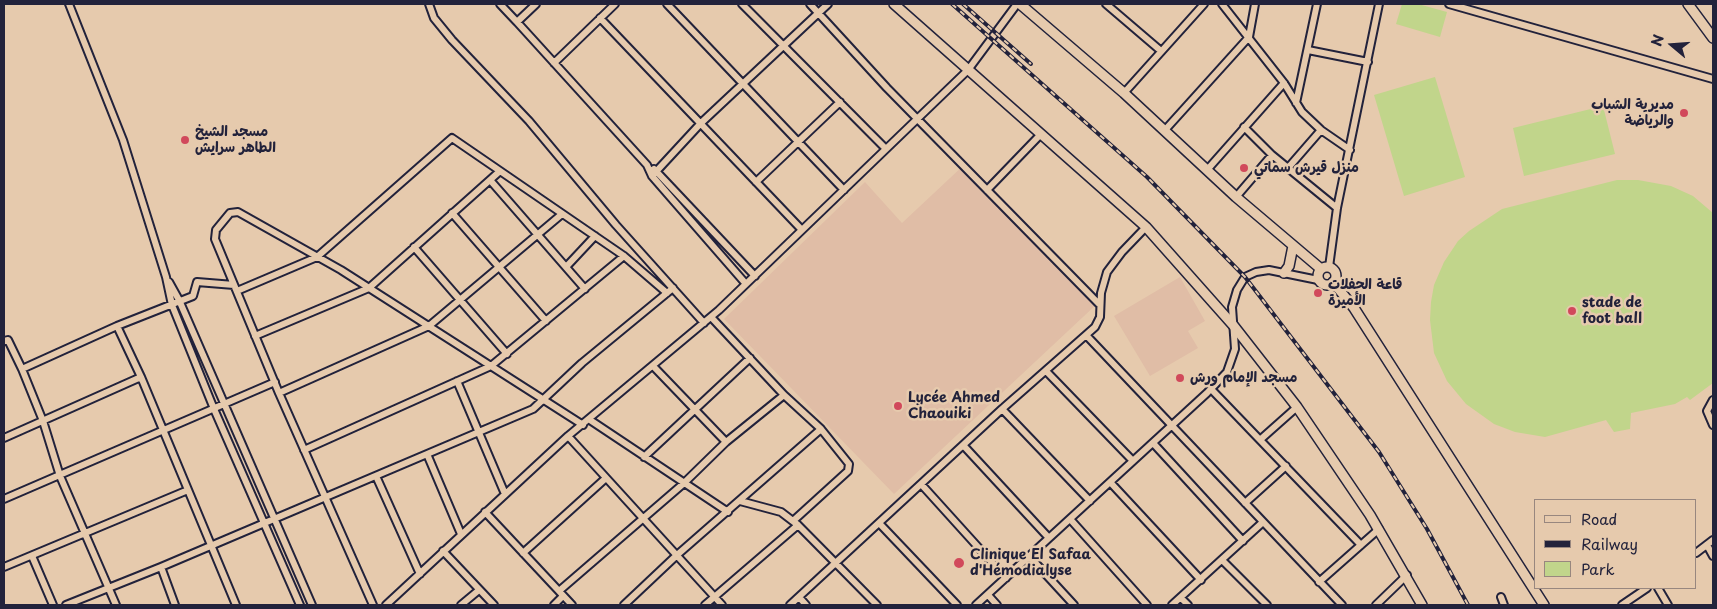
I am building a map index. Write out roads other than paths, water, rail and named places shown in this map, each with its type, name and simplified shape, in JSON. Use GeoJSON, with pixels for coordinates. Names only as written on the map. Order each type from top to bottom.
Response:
{"type":"FeatureCollection","features":[{"type":"Feature","properties":{"kind":"street"},"geometry":{"type":"LineString","coordinates":[[69,4],[123,140],[166,277],[172,305],[263,524],[300,605]]}},
{"type":"Feature","properties":{"kind":"street"},"geometry":{"type":"LineString","coordinates":[[429,4],[434,18],[452,40],[529,121],[616,225],[704,323]]}},
{"type":"Feature","properties":{"kind":"street"},"geometry":{"type":"LineString","coordinates":[[500,4],[647,165],[652,176],[746,284]]}},
{"type":"Feature","properties":{"kind":"street"},"geometry":{"type":"LineString","coordinates":[[517,22],[536,4]]}},
{"type":"Feature","properties":{"kind":"street"},"geometry":{"type":"LineString","coordinates":[[554,63],[615,4]]}},
{"type":"Feature","properties":{"kind":"street"},"geometry":{"type":"LineString","coordinates":[[667,4],[744,82],[844,190]]}},
{"type":"Feature","properties":{"kind":"street"},"geometry":{"type":"LineString","coordinates":[[742,4],[784,44],[886,149]]}},
{"type":"Feature","properties":{"kind":"street"},"geometry":{"type":"LineString","coordinates":[[810,4],[918,119],[1099,304]]}},
{"type":"Feature","properties":{"kind":"street"},"geometry":{"type":"LineString","coordinates":[[652,176],[701,123],[828,4]]}},
{"type":"Feature","properties":{"kind":"street"},"geometry":{"type":"LineString","coordinates":[[894,4],[1146,227],[1233,325],[1297,407],[1379,529],[1422,605]]}},
{"type":"Feature","properties":{"kind":"street"},"geometry":{"type":"LineString","coordinates":[[386,605],[568,436],[590,420],[704,323],[755,276],[968,70],[1019,4],[1124,93],[1236,197],[1293,246],[1325,268],[1336,273],[1333,282]]}},
{"type":"Feature","properties":{"kind":"street"},"geometry":{"type":"LineString","coordinates":[[1106,4],[1161,51]]}},
{"type":"Feature","properties":{"kind":"street"},"geometry":{"type":"LineString","coordinates":[[1124,93],[1204,4]]}},
{"type":"Feature","properties":{"kind":"street"},"geometry":{"type":"LineString","coordinates":[[1222,4],[1284,83],[1296,103],[1321,130],[1350,150]]}},
{"type":"Feature","properties":{"kind":"street"},"geometry":{"type":"LineString","coordinates":[[1165,130],[1249,37],[1255,4]]}},
{"type":"Feature","properties":{"kind":"street"},"geometry":{"type":"LineString","coordinates":[[1296,103],[1317,4]]}},
{"type":"Feature","properties":{"kind":"street"},"geometry":{"type":"LineString","coordinates":[[1318,280],[1318,274],[1325,268],[1379,4]]}},
{"type":"Feature","properties":{"kind":"street"},"geometry":{"type":"LineString","coordinates":[[1449,4],[1713,79]]}},
{"type":"Feature","properties":{"kind":"street"},"geometry":{"type":"LineString","coordinates":[[1688,4],[1713,38]]}},
{"type":"Feature","properties":{"kind":"street"},"geometry":{"type":"LineString","coordinates":[[600,18],[802,230]]}},
{"type":"Feature","properties":{"kind":"street"},"geometry":{"type":"LineString","coordinates":[[1308,50],[1368,62]]}},
{"type":"Feature","properties":{"kind":"street"},"geometry":{"type":"LineString","coordinates":[[1207,170],[1284,83]]}},
{"type":"Feature","properties":{"kind":"street"},"geometry":{"type":"LineString","coordinates":[[756,182],[840,102]]}},
{"type":"Feature","properties":{"kind":"street"},"geometry":{"type":"LineString","coordinates":[[1244,127],[1272,155],[1337,208]]}},
{"type":"Feature","properties":{"kind":"street"},"geometry":{"type":"LineString","coordinates":[[1288,168],[1321,130]]}},
{"type":"Feature","properties":{"kind":"street"},"geometry":{"type":"LineString","coordinates":[[988,190],[1041,134]]}},
{"type":"Feature","properties":{"kind":"street"},"geometry":{"type":"LineString","coordinates":[[22,369],[117,326],[193,296],[197,282],[235,288],[317,257],[452,138],[624,256],[667,293]]}},
{"type":"Feature","properties":{"kind":"street"},"geometry":{"type":"LineString","coordinates":[[1236,197],[1272,155]]}},
{"type":"Feature","properties":{"kind":"street"},"geometry":{"type":"LineString","coordinates":[[647,165],[657,170],[755,276]]}},
{"type":"Feature","properties":{"kind":"street"},"geometry":{"type":"LineString","coordinates":[[255,336],[368,288],[500,171]]}},
{"type":"Feature","properties":{"kind":"street"},"geometry":{"type":"LineString","coordinates":[[490,180],[584,289]]}},
{"type":"Feature","properties":{"kind":"street"},"geometry":{"type":"LineString","coordinates":[[373,605],[279,393],[214,234],[233,211],[317,257],[368,288],[583,425]]}},
{"type":"Feature","properties":{"kind":"street"},"geometry":{"type":"LineString","coordinates":[[452,213],[546,321]]}},
{"type":"Feature","properties":{"kind":"street"},"geometry":{"type":"LineString","coordinates":[[279,393],[429,326],[562,214]]}},
{"type":"Feature","properties":{"kind":"street"},"geometry":{"type":"LineString","coordinates":[[702,233],[709,226]]}},
{"type":"Feature","properties":{"kind":"street"},"geometry":{"type":"LineString","coordinates":[[790,605],[1098,323],[1099,304],[1107,272],[1122,252],[1146,227]]}},
{"type":"Feature","properties":{"kind":"street"},"geometry":{"type":"LineString","coordinates":[[566,267],[595,236]]}},
{"type":"Feature","properties":{"kind":"street"},"geometry":{"type":"LineString","coordinates":[[1284,273],[1289,266],[1293,246]]}},
{"type":"Feature","properties":{"kind":"street"},"geometry":{"type":"LineString","coordinates":[[414,247],[506,354]]}},
{"type":"Feature","properties":{"kind":"street"},"geometry":{"type":"LineString","coordinates":[[304,450],[491,366],[624,256]]}},
{"type":"Feature","properties":{"kind":"street"},"geometry":{"type":"LineString","coordinates":[[976,605],[1172,426],[1227,372],[1235,349],[1233,325],[1234,297],[1245,277],[1262,270],[1318,280],[1325,285],[1333,282]]}},
{"type":"Feature","properties":{"kind":"street"},"geometry":{"type":"LineString","coordinates":[[166,277],[179,300],[223,405],[312,605]]}},
{"type":"Feature","properties":{"kind":"street"},"geometry":{"type":"LineString","coordinates":[[1333,282],[1354,308],[1544,605]]}},
{"type":"Feature","properties":{"kind":"street"},"geometry":{"type":"LineString","coordinates":[[66,605],[161,567],[533,409],[582,363],[673,288]]}},
{"type":"Feature","properties":{"kind":"street"},"geometry":{"type":"LineString","coordinates":[[706,605],[850,469],[849,464],[821,429],[784,395],[711,317]]}},
{"type":"Feature","properties":{"kind":"street"},"geometry":{"type":"LineString","coordinates":[[117,326],[141,377],[236,605]]}},
{"type":"Feature","properties":{"kind":"street"},"geometry":{"type":"LineString","coordinates":[[1086,335],[1342,605]]}},
{"type":"Feature","properties":{"kind":"street"},"geometry":{"type":"LineString","coordinates":[[4,341],[8,340],[22,369],[43,421],[60,476],[116,605]]}},
{"type":"Feature","properties":{"kind":"street"},"geometry":{"type":"LineString","coordinates":[[644,457],[750,358]]}},
{"type":"Feature","properties":{"kind":"street"},"geometry":{"type":"LineString","coordinates":[[653,366],[726,442]]}},
{"type":"Feature","properties":{"kind":"street"},"geometry":{"type":"LineString","coordinates":[[1046,371],[1133,461]]}},
{"type":"Feature","properties":{"kind":"street"},"geometry":{"type":"LineString","coordinates":[[4,438],[141,377]]}},
{"type":"Feature","properties":{"kind":"street"},"geometry":{"type":"LineString","coordinates":[[457,381],[505,494]]}},
{"type":"Feature","properties":{"kind":"street"},"geometry":{"type":"LineString","coordinates":[[4,499],[275,382]]}},
{"type":"Feature","properties":{"kind":"street"},"geometry":{"type":"LineString","coordinates":[[1211,389],[1361,545]]}},
{"type":"Feature","properties":{"kind":"street"},"geometry":{"type":"LineString","coordinates":[[554,605],[561,594],[642,517],[683,484],[726,442],[784,395]]}},
{"type":"Feature","properties":{"kind":"street"},"geometry":{"type":"LineString","coordinates":[[1713,400],[1707,411],[1713,425]]}},
{"type":"Feature","properties":{"kind":"street"},"geometry":{"type":"LineString","coordinates":[[1261,439],[1297,407]]}},
{"type":"Feature","properties":{"kind":"street"},"geometry":{"type":"LineString","coordinates":[[1002,409],[1090,501]]}},
{"type":"Feature","properties":{"kind":"street"},"geometry":{"type":"LineString","coordinates":[[590,420],[683,484],[728,512]]}},
{"type":"Feature","properties":{"kind":"street"},"geometry":{"type":"LineString","coordinates":[[624,605],[677,555],[821,429]]}},
{"type":"Feature","properties":{"kind":"street"},"geometry":{"type":"LineString","coordinates":[[568,436],[722,605]]}},
{"type":"Feature","properties":{"kind":"street"},"geometry":{"type":"LineString","coordinates":[[1153,443],[1243,541]]}},
{"type":"Feature","properties":{"kind":"street"},"geometry":{"type":"LineString","coordinates":[[963,445],[1049,538]]}},
{"type":"Feature","properties":{"kind":"street"},"geometry":{"type":"LineString","coordinates":[[427,454],[461,534]]}},
{"type":"Feature","properties":{"kind":"street"},"geometry":{"type":"LineString","coordinates":[[1245,503],[1286,466]]}},
{"type":"Feature","properties":{"kind":"street"},"geometry":{"type":"LineString","coordinates":[[376,476],[420,574]]}},
{"type":"Feature","properties":{"kind":"street"},"geometry":{"type":"LineString","coordinates":[[523,553],[606,478]]}},
{"type":"Feature","properties":{"kind":"street"},"geometry":{"type":"LineString","coordinates":[[1110,482],[1201,580]]}},
{"type":"Feature","properties":{"kind":"street"},"geometry":{"type":"LineString","coordinates":[[920,484],[1006,578]]}},
{"type":"Feature","properties":{"kind":"street"},"geometry":{"type":"LineString","coordinates":[[4,567],[188,490]]}},
{"type":"Feature","properties":{"kind":"street"},"geometry":{"type":"LineString","coordinates":[[740,501],[773,508],[795,523],[877,605]]}},
{"type":"Feature","properties":{"kind":"street"},"geometry":{"type":"LineString","coordinates":[[485,512],[572,605]]}},
{"type":"Feature","properties":{"kind":"street"},"geometry":{"type":"LineString","coordinates":[[1070,519],[1147,605]]}},
{"type":"Feature","properties":{"kind":"street"},"geometry":{"type":"LineString","coordinates":[[879,522],[957,605]]}},
{"type":"Feature","properties":{"kind":"street"},"geometry":{"type":"LineString","coordinates":[[1172,605],[1263,522]]}},
{"type":"Feature","properties":{"kind":"street"},"geometry":{"type":"LineString","coordinates":[[1320,582],[1379,529]]}},
{"type":"Feature","properties":{"kind":"street"},"geometry":{"type":"LineString","coordinates":[[1697,551],[1713,540]]}},
{"type":"Feature","properties":{"kind":"street"},"geometry":{"type":"LineString","coordinates":[[1706,545],[1713,556]]}},
{"type":"Feature","properties":{"kind":"street"},"geometry":{"type":"LineString","coordinates":[[443,551],[494,605]]}},
{"type":"Feature","properties":{"kind":"street"},"geometry":{"type":"LineString","coordinates":[[32,556],[53,605]]}},
{"type":"Feature","properties":{"kind":"street"},"geometry":{"type":"LineString","coordinates":[[1029,556],[1074,605]]}},
{"type":"Feature","properties":{"kind":"street"},"geometry":{"type":"LineString","coordinates":[[1222,560],[1267,605]]}},
{"type":"Feature","properties":{"kind":"street"},"geometry":{"type":"LineString","coordinates":[[161,567],[175,605]]}},
{"type":"Feature","properties":{"kind":"street"},"geometry":{"type":"LineString","coordinates":[[1376,605],[1406,575]]}},
{"type":"Feature","properties":{"kind":"street"},"geometry":{"type":"LineString","coordinates":[[1622,605],[1646,589]]}},
{"type":"Feature","properties":{"kind":"street"},"geometry":{"type":"LineString","coordinates":[[1659,589],[1668,605]]}},
{"type":"Feature","properties":{"kind":"street"},"geometry":{"type":"LineString","coordinates":[[461,605],[479,590]]}},
{"type":"Feature","properties":{"kind":"street"},"geometry":{"type":"LineString","coordinates":[[988,594],[997,605]]}},
{"type":"Feature","properties":{"kind":"street"},"geometry":{"type":"LineString","coordinates":[[799,597],[806,605]]}},
{"type":"Feature","properties":{"kind":"street"},"geometry":{"type":"LineString","coordinates":[[1501,597],[1504,605]]}},
{"type":"Feature","properties":{"kind":"street"},"geometry":{"type":"LineString","coordinates":[[1181,598],[1188,605]]}},
{"type":"Feature","properties":{"kind":"railway"},"geometry":{"type":"LineString","coordinates":[[952,4],[1147,177],[1245,277],[1379,452],[1427,529],[1468,605]]}},
{"type":"Feature","properties":{"kind":"railway"},"geometry":{"type":"LineString","coordinates":[[963,4],[1031,64]]}},
{"type":"Feature","properties":{"kind":"place","name":"مديرية الشباب والرياضة"},"geometry":{"type":"Point","coordinates":[1684,113]}},
{"type":"Feature","properties":{"kind":"place","name":"مسجد الشيخ الطاهر سرايش"},"geometry":{"type":"Point","coordinates":[185,140]}},
{"type":"Feature","properties":{"kind":"place","name":"منزل قيرش سماتي"},"geometry":{"type":"Point","coordinates":[1244,168]}},
{"type":"Feature","properties":{"kind":"place","name":"قاعة الحفلات الأميرة"},"geometry":{"type":"Point","coordinates":[1318,293]}},
{"type":"Feature","properties":{"kind":"place","name":"stade de foot ball"},"geometry":{"type":"Point","coordinates":[1572,311]}},
{"type":"Feature","properties":{"kind":"place","name":"مسجد الإمام ورش"},"geometry":{"type":"Point","coordinates":[1180,378]}},
{"type":"Feature","properties":{"kind":"place","name":"Lycée Ahmed Chaouiki"},"geometry":{"type":"Point","coordinates":[898,406]}},
{"type":"Feature","properties":{"kind":"place","name":"Clinique El Safaa d'Hémodialyse"},"geometry":{"type":"Point","coordinates":[959,563]}}]}
